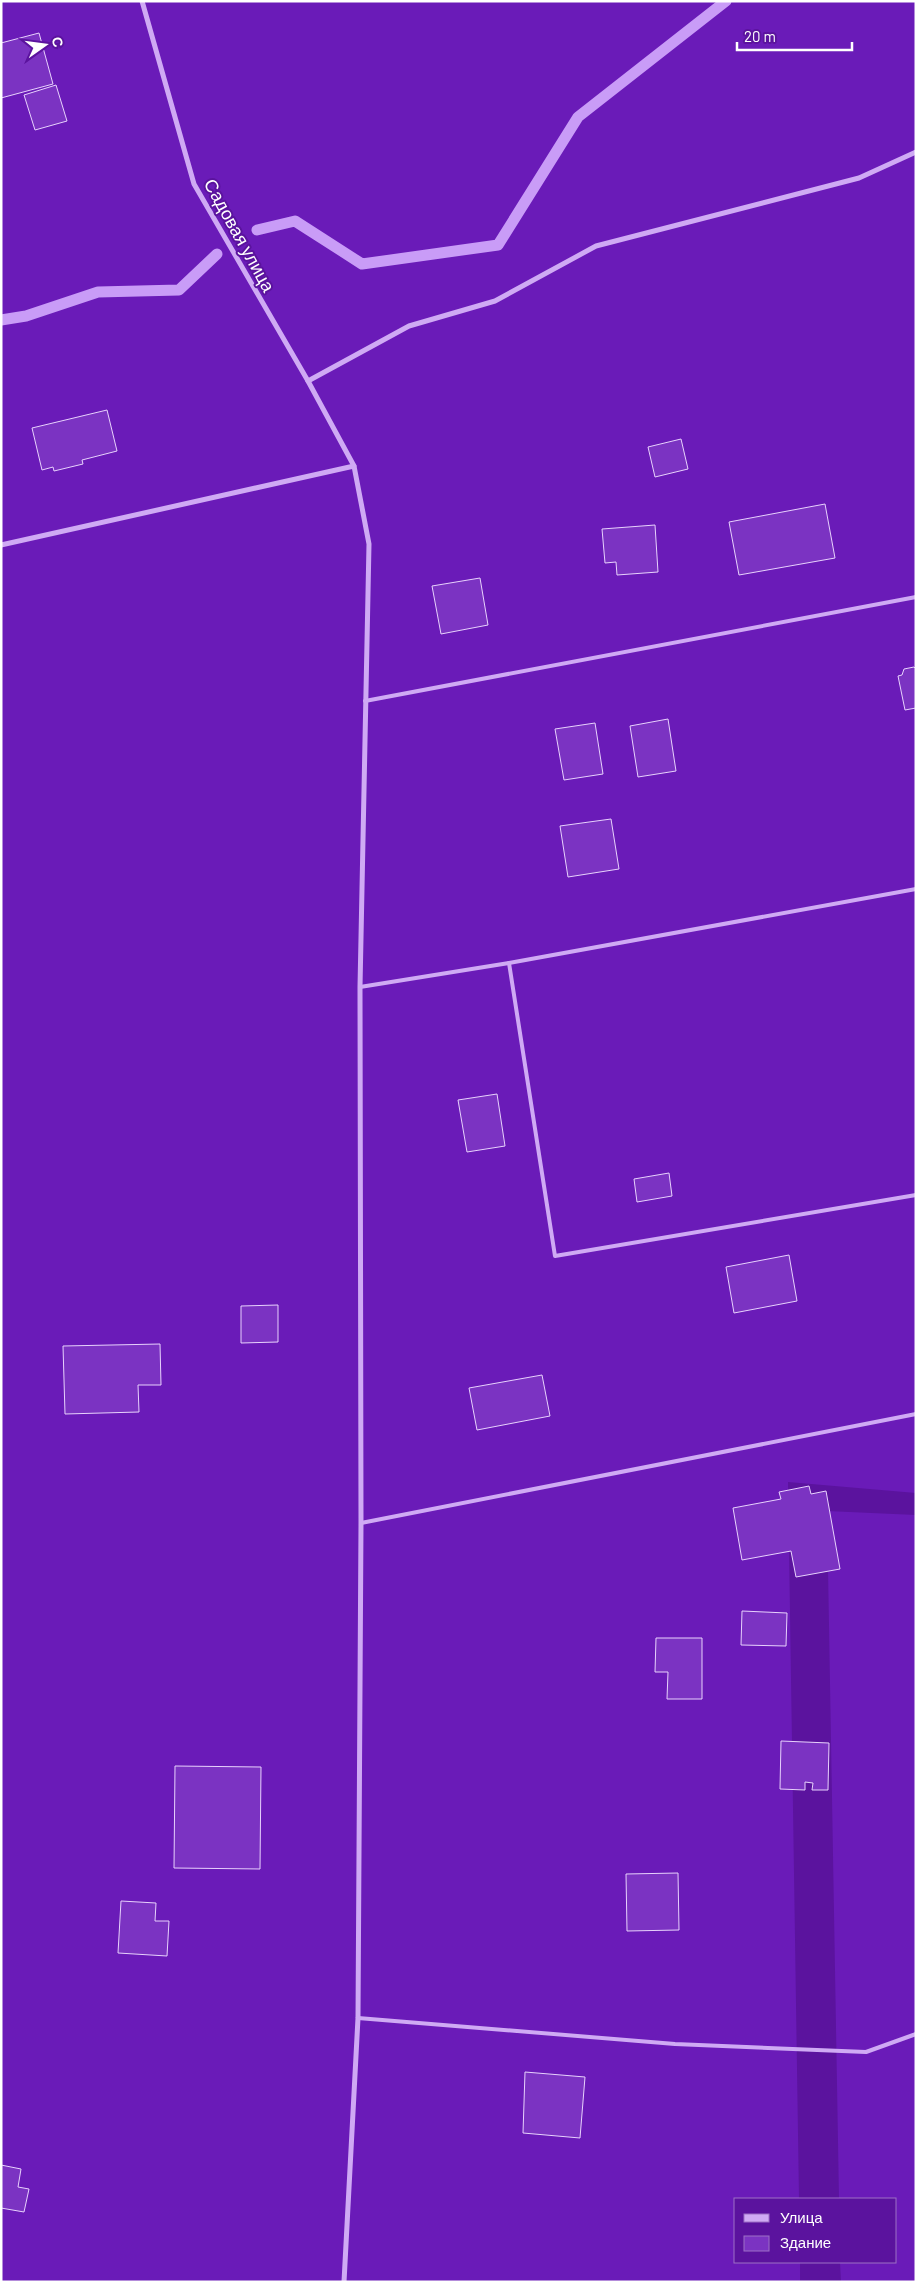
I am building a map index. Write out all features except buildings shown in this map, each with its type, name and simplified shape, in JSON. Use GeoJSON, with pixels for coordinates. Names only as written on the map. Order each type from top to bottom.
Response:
{"type":"FeatureCollection","features":[{"type":"Feature","properties":{"kind":"street","name":"Садовая улица"},"geometry":{"type":"LineString","coordinates":[[142,1],[194,184],[308,381],[354,466],[369,544],[360,987],[361,1523],[358,2018],[344,2282]]}},
{"type":"Feature","properties":{"kind":"street"},"geometry":{"type":"LineString","coordinates":[[308,381],[408,326],[495,301],[596,246],[859,178],[916,152]]}},
{"type":"Feature","properties":{"kind":"street"},"geometry":{"type":"LineString","coordinates":[[1,545],[354,466]]}},
{"type":"Feature","properties":{"kind":"lane"},"geometry":{"type":"LineString","coordinates":[[365,700],[916,597]]}},
{"type":"Feature","properties":{"kind":"lane"},"geometry":{"type":"LineString","coordinates":[[360,987],[509,963],[916,889]]}},
{"type":"Feature","properties":{"kind":"lane"},"geometry":{"type":"LineString","coordinates":[[509,963],[555,1256],[916,1196]]}},
{"type":"Feature","properties":{"kind":"lane"},"geometry":{"type":"LineString","coordinates":[[361,1523],[916,1414]]}},
{"type":"Feature","properties":{"kind":"lane"},"geometry":{"type":"LineString","coordinates":[[358,2018],[675,2044],[866,2052],[916,2034]]}},
{"type":"Feature","properties":{"kind":"shaded area"},"geometry":{"type":"Polygon","coordinates":[[[1,1],[916,1],[916,1493],[788,1482],[799,2198],[734,2198],[734,2263],[800,2263],[800,2282],[1,2282],[1,1]]]}},
{"type":"Feature","properties":{"kind":"shaded area"},"geometry":{"type":"Polygon","coordinates":[[[827,1511],[916,1515],[916,2282],[841,2282],[840,2263],[897,2263],[897,2198],[839,2198],[827,1511]]]}},
{"type":"Feature","properties":{"kind":"waterway"},"geometry":{"type":"LineString","coordinates":[[257,230],[295,221],[362,264],[498,245],[578,117],[726,1]]}},
{"type":"Feature","properties":{"kind":"waterway"},"geometry":{"type":"LineString","coordinates":[[1,320],[26,316],[98,292],[179,290],[217,254]]}}]}
